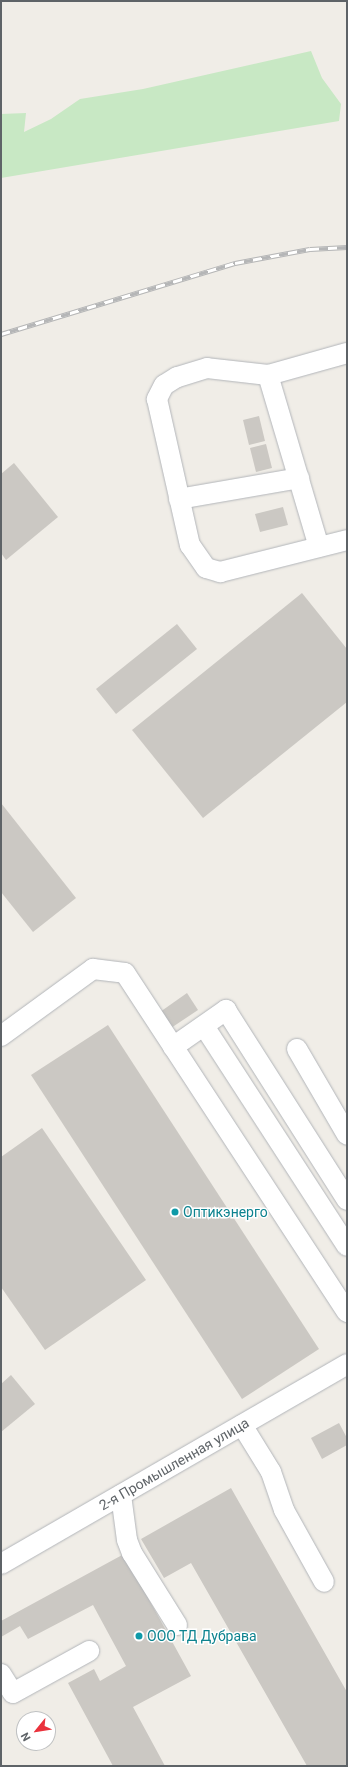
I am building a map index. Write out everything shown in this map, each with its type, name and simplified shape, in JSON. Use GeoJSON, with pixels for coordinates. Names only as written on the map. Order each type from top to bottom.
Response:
{"type":"FeatureCollection","features":[{"type":"Feature","properties":{"kind":"street"},"geometry":{"type":"LineString","coordinates":[[347,353],[268,375],[207,368],[177,377],[164,385],[157,399],[190,545],[206,568],[220,572],[347,540]]}},
{"type":"Feature","properties":{"kind":"street"},"geometry":{"type":"LineString","coordinates":[[268,375],[319,547]]}},
{"type":"Feature","properties":{"kind":"street"},"geometry":{"type":"LineString","coordinates":[[179,499],[299,478]]}},
{"type":"Feature","properties":{"kind":"street"},"geometry":{"type":"LineString","coordinates":[[1,1036],[93,969],[125,973],[347,1312]]}},
{"type":"Feature","properties":{"kind":"street"},"geometry":{"type":"LineString","coordinates":[[173,1047],[226,1010],[347,1200]]}},
{"type":"Feature","properties":{"kind":"street"},"geometry":{"type":"LineString","coordinates":[[204,1026],[347,1246]]}},
{"type":"Feature","properties":{"kind":"street"},"geometry":{"type":"LineString","coordinates":[[297,1049],[347,1135]]}},
{"type":"Feature","properties":{"kind":"street","name":"2-я Промышленная улица"},"geometry":{"type":"LineString","coordinates":[[1,1564],[242,1425],[344,1373]]}},
{"type":"Feature","properties":{"kind":"street"},"geometry":{"type":"LineString","coordinates":[[242,1425],[271,1472],[284,1510],[324,1582]]}},
{"type":"Feature","properties":{"kind":"street"},"geometry":{"type":"LineString","coordinates":[[121,1495],[127,1540],[132,1553],[177,1625]]}},
{"type":"Feature","properties":{"kind":"street"},"geometry":{"type":"LineString","coordinates":[[1,1674],[13,1693],[88,1651]]}},
{"type":"Feature","properties":{"kind":"green space"},"geometry":{"type":"Polygon","coordinates":[[[311,51],[322,78],[341,104],[339,121],[1,178],[1,114],[26,113],[24,132],[51,119],[80,99],[143,89],[311,51]]]}},
{"type":"Feature","properties":{"kind":"building"},"geometry":{"type":"Polygon","coordinates":[[[259,416],[265,441],[249,445],[243,420],[259,416]]]}},
{"type":"Feature","properties":{"kind":"building"},"geometry":{"type":"Polygon","coordinates":[[[266,444],[272,468],[256,472],[250,448],[266,444]]]}},
{"type":"Feature","properties":{"kind":"building"},"geometry":{"type":"Polygon","coordinates":[[[14,463],[58,517],[6,560],[1,553],[1,474],[14,463]]]}},
{"type":"Feature","properties":{"kind":"building"},"geometry":{"type":"Polygon","coordinates":[[[283,507],[288,525],[260,532],[255,514],[283,507]]]}},
{"type":"Feature","properties":{"kind":"building"},"geometry":{"type":"Polygon","coordinates":[[[302,593],[347,649],[347,702],[203,818],[132,730],[302,593]]]}},
{"type":"Feature","properties":{"kind":"building"},"geometry":{"type":"Polygon","coordinates":[[[177,624],[197,649],[116,714],[96,689],[177,624]]]}},
{"type":"Feature","properties":{"kind":"building"},"geometry":{"type":"Polygon","coordinates":[[[1,803],[76,898],[33,932],[1,892],[1,803]]]}},
{"type":"Feature","properties":{"kind":"building"},"geometry":{"type":"Polygon","coordinates":[[[187,993],[198,1010],[171,1028],[160,1012],[187,993]]]}},
{"type":"Feature","properties":{"kind":"building","name":"Оптикэнерго"},"geometry":{"type":"Polygon","coordinates":[[[108,1025],[319,1349],[242,1399],[31,1075],[108,1025]]]}},
{"type":"Feature","properties":{"kind":"building"},"geometry":{"type":"Polygon","coordinates":[[[42,1128],[146,1280],[45,1350],[1,1287],[1,1157],[42,1128]]]}},
{"type":"Feature","properties":{"kind":"building"},"geometry":{"type":"Polygon","coordinates":[[[11,1375],[35,1404],[1,1432],[1,1384],[11,1375]]]}},
{"type":"Feature","properties":{"kind":"building"},"geometry":{"type":"Polygon","coordinates":[[[339,1423],[347,1438],[347,1445],[322,1459],[311,1438],[339,1423]]]}},
{"type":"Feature","properties":{"kind":"building"},"geometry":{"type":"Polygon","coordinates":[[[231,1488],[347,1692],[347,1766],[307,1766],[191,1563],[164,1578],[141,1539],[231,1488]]]}},
{"type":"Feature","properties":{"kind":"building","name":"ООО ТД Дубрава"},"geometry":{"type":"Polygon","coordinates":[[[124,1554],[191,1676],[133,1707],[165,1766],[113,1766],[68,1683],[94,1669],[100,1681],[126,1666],[93,1605],[28,1639],[20,1626],[1,1637],[1,1621],[124,1554]]]}},
{"type":"Feature","properties":{"kind":"railway"},"geometry":{"type":"LineString","coordinates":[[1,334],[235,263],[310,249],[347,247]]}},
{"type":"Feature","properties":{"kind":"place","name":"Оптикэнерго"},"geometry":{"type":"Point","coordinates":[175,1212]}},
{"type":"Feature","properties":{"kind":"place","name":"ООО ТД Дубрава"},"geometry":{"type":"Point","coordinates":[139,1636]}}]}
